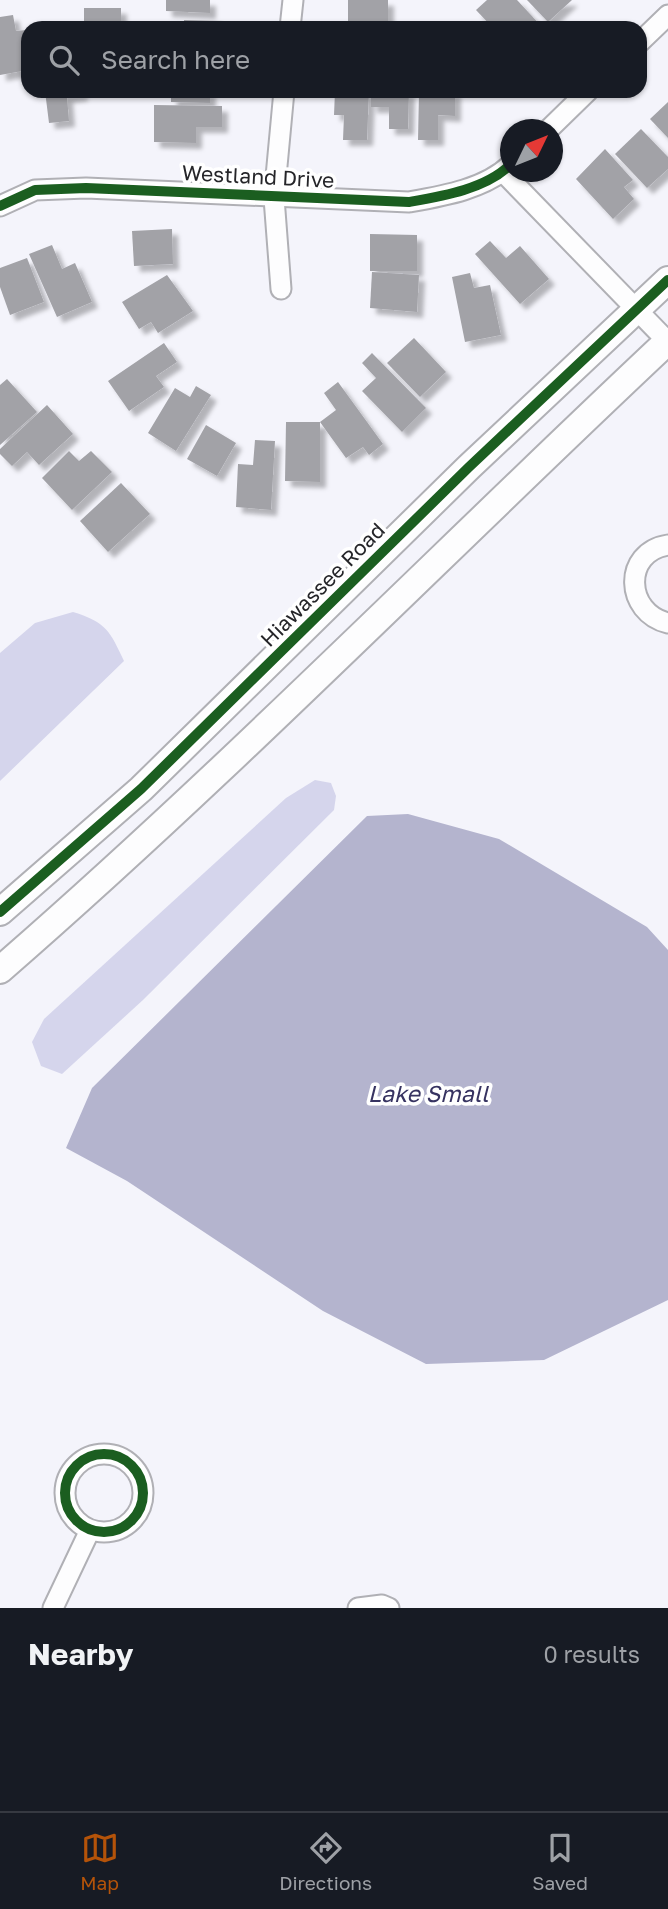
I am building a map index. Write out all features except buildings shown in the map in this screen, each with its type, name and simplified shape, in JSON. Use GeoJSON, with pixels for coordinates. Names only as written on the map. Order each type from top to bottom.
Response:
{"type":"FeatureCollection","features":[{"type":"Feature","properties":{"kind":"street"},"geometry":{"type":"LineString","coordinates":[[291,21],[293,0]]}},
{"type":"Feature","properties":{"kind":"street"},"geometry":{"type":"LineString","coordinates":[[647,35],[668,15]]}},
{"type":"Feature","properties":{"kind":"street"},"geometry":{"type":"LineString","coordinates":[[281,289],[274,198],[283,98]]}},
{"type":"Feature","properties":{"kind":"street"},"geometry":{"type":"LineString","coordinates":[[559,119],[581,98]]}},
{"type":"Feature","properties":{"kind":"street","name":"Westland Drive"},"geometry":{"type":"LineString","coordinates":[[0,206],[35,190],[86,188],[409,202],[452,195],[500,171]]}},
{"type":"Feature","properties":{"kind":"street"},"geometry":{"type":"LineString","coordinates":[[0,970],[190,801],[501,498],[668,341],[636,311],[520,182]]}},
{"type":"Feature","properties":{"kind":"street","name":"Hiawassee Road"},"geometry":{"type":"LineString","coordinates":[[0,912],[150,779],[469,467],[668,281]]}},
{"type":"Feature","properties":{"kind":"street"},"geometry":{"type":"LineString","coordinates":[[668,545],[646,555],[637,567],[633,582],[636,598],[644,611],[657,620],[668,623]]}},
{"type":"Feature","properties":{"kind":"street"},"geometry":{"type":"LineString","coordinates":[[104,1454],[119,1457],[132,1465],[141,1478],[144,1493],[141,1508],[133,1521],[120,1530],[105,1533],[90,1530],[77,1521],[68,1508],[65,1493],[68,1478],[76,1465],[89,1457],[104,1454]]}},
{"type":"Feature","properties":{"kind":"street"},"geometry":{"type":"LineString","coordinates":[[53,1608],[90,1530]]}},
{"type":"Feature","properties":{"kind":"street"},"geometry":{"type":"LineString","coordinates":[[358,1608],[382,1605],[389,1608]]}},
{"type":"Feature","properties":{"kind":"shaded area"},"geometry":{"type":"Polygon","coordinates":[[[73,612],[106,629],[124,661],[0,781],[0,653],[35,623],[73,612]]]}},
{"type":"Feature","properties":{"kind":"shaded area"},"geometry":{"type":"Polygon","coordinates":[[[315,780],[331,783],[336,796],[334,810],[143,1000],[62,1074],[41,1066],[32,1042],[44,1019],[286,798],[315,780]]]}},
{"type":"Feature","properties":{"kind":"water","name":"Lake Small"},"geometry":{"type":"Polygon","coordinates":[[[408,814],[499,839],[647,927],[668,950],[668,1300],[544,1360],[426,1364],[323,1311],[127,1181],[66,1148],[92,1088],[367,816],[408,814]]]}},
{"type":"Feature","properties":{"kind":"cycle path"},"geometry":{"type":"LineString","coordinates":[[0,206],[35,190],[86,188],[409,202],[476,186],[500,173]]}},
{"type":"Feature","properties":{"kind":"cycle path"},"geometry":{"type":"LineString","coordinates":[[0,912],[141,789],[469,467],[668,280]]}},
{"type":"Feature","properties":{"kind":"cycle path"},"geometry":{"type":"LineString","coordinates":[[104,1454],[119,1457],[132,1465],[140,1478],[143,1493],[140,1508],[132,1521],[119,1529],[104,1532],[89,1529],[76,1521],[68,1508],[65,1493],[68,1478],[76,1465],[89,1457],[104,1454]]}}]}
